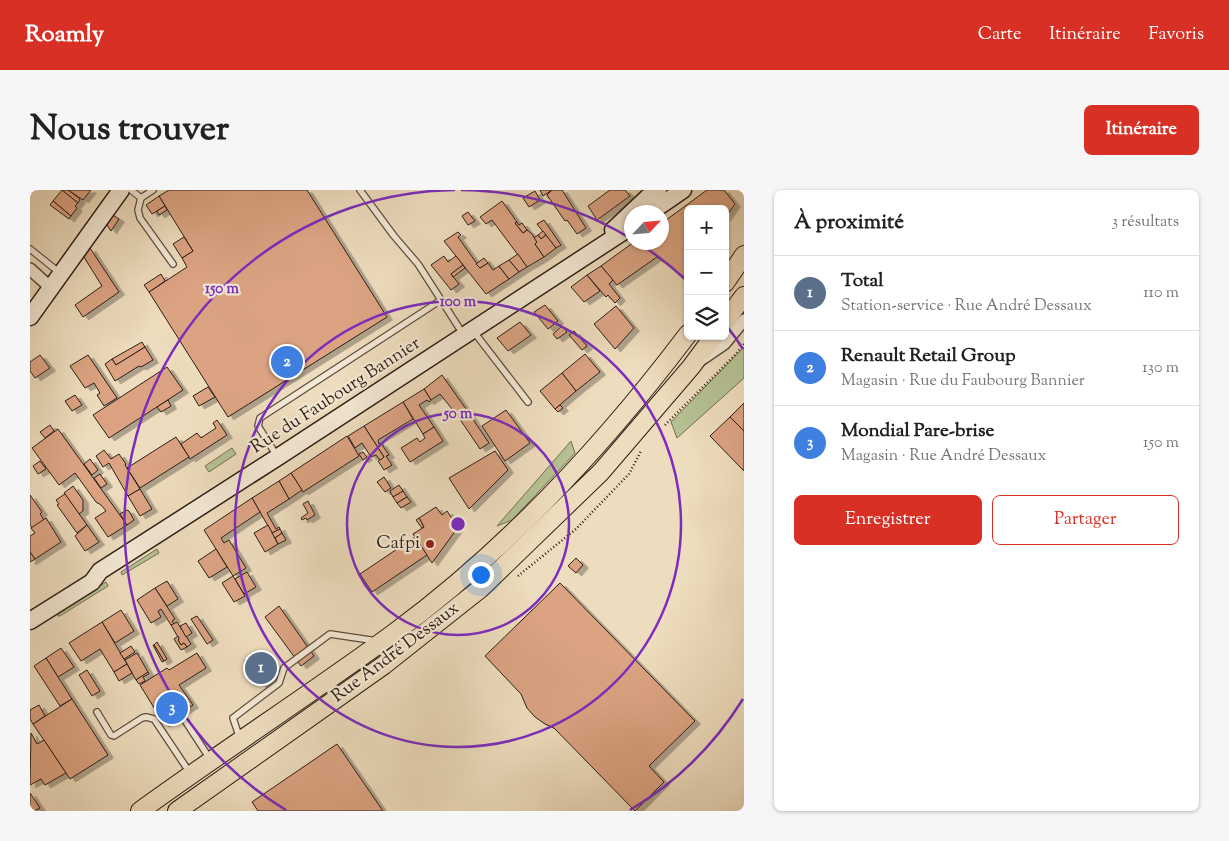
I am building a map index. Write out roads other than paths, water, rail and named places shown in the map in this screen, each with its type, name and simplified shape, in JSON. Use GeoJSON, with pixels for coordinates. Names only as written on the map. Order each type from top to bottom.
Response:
{"type":"FeatureCollection","features":[{"type":"Feature","properties":{"kind":"main road"},"geometry":{"type":"LineString","coordinates":[[30,317],[121,190]]}},
{"type":"Feature","properties":{"kind":"main road","name":"Rue du Faubourg Bannier"},"geometry":{"type":"LineString","coordinates":[[592,252],[614,229],[658,190]]}},
{"type":"Feature","properties":{"kind":"main road"},"geometry":{"type":"LineString","coordinates":[[661,205],[682,190]]}},
{"type":"Feature","properties":{"kind":"main road","name":"Rue du Faubourg Bannier"},"geometry":{"type":"LineString","coordinates":[[30,608],[87,574],[100,571],[624,231]]}},
{"type":"Feature","properties":{"kind":"main road"},"geometry":{"type":"LineString","coordinates":[[729,277],[744,255]]}},
{"type":"Feature","properties":{"kind":"main road"},"geometry":{"type":"LineString","coordinates":[[729,316],[744,296]]}},
{"type":"Feature","properties":{"kind":"main road","name":"Rue André Dessaux"},"geometry":{"type":"LineString","coordinates":[[140,811],[382,641],[463,576],[523,522],[601,440],[657,375],[684,339]]}},
{"type":"Feature","properties":{"kind":"main road","name":"Rue André Dessaux"},"geometry":{"type":"LineString","coordinates":[[179,811],[384,665],[480,589],[601,472],[691,367],[711,340]]}},
{"type":"Feature","properties":{"kind":"main road","name":"Rue du Faubourg Bannier"},"geometry":{"type":"LineString","coordinates":[[30,621],[92,582],[100,571]]}},
{"type":"Feature","properties":{"kind":"main road","name":"Rue André Dessaux"},"geometry":{"type":"LineString","coordinates":[[154,811],[177,795],[238,742]]}},
{"type":"Feature","properties":{"kind":"street"},"geometry":{"type":"LineString","coordinates":[[30,268],[51,288]]}},
{"type":"Feature","properties":{"kind":"street"},"geometry":{"type":"LineString","coordinates":[[691,367],[724,344],[744,320]]}},
{"type":"Feature","properties":{"kind":"lane"},"geometry":{"type":"LineString","coordinates":[[130,190],[141,198]]}},
{"type":"Feature","properties":{"kind":"lane"},"geometry":{"type":"LineString","coordinates":[[153,190],[141,198],[138,210],[140,218],[173,264]]}},
{"type":"Feature","properties":{"kind":"lane"},"geometry":{"type":"LineString","coordinates":[[360,190],[394,236],[418,264],[440,300],[528,402]]}},
{"type":"Feature","properties":{"kind":"lane"},"geometry":{"type":"LineString","coordinates":[[30,249],[61,274]]}},
{"type":"Feature","properties":{"kind":"lane"},"geometry":{"type":"LineString","coordinates":[[278,457],[258,426],[260,418],[440,300]]}},
{"type":"Feature","properties":{"kind":"lane"},"geometry":{"type":"LineString","coordinates":[[238,742],[233,718],[279,683],[284,668],[330,634],[382,641]]}},
{"type":"Feature","properties":{"kind":"lane"},"geometry":{"type":"LineString","coordinates":[[97,712],[111,735],[114,736],[146,717],[154,720],[191,775]]}},
{"type":"Feature","properties":{"kind":"lane"},"geometry":{"type":"LineString","coordinates":[[186,722],[212,761]]}},
{"type":"Feature","properties":{"kind":"place","name":"Renault Retail Group"},"geometry":{"type":"Point","coordinates":[287,362]}},
{"type":"Feature","properties":{"kind":"place","name":"Cafpi"},"geometry":{"type":"Point","coordinates":[430,544]}},
{"type":"Feature","properties":{"kind":"place","name":"Total"},"geometry":{"type":"Point","coordinates":[261,668]}},
{"type":"Feature","properties":{"kind":"place","name":"Mondial Pare-brise"},"geometry":{"type":"Point","coordinates":[172,708]}}]}
